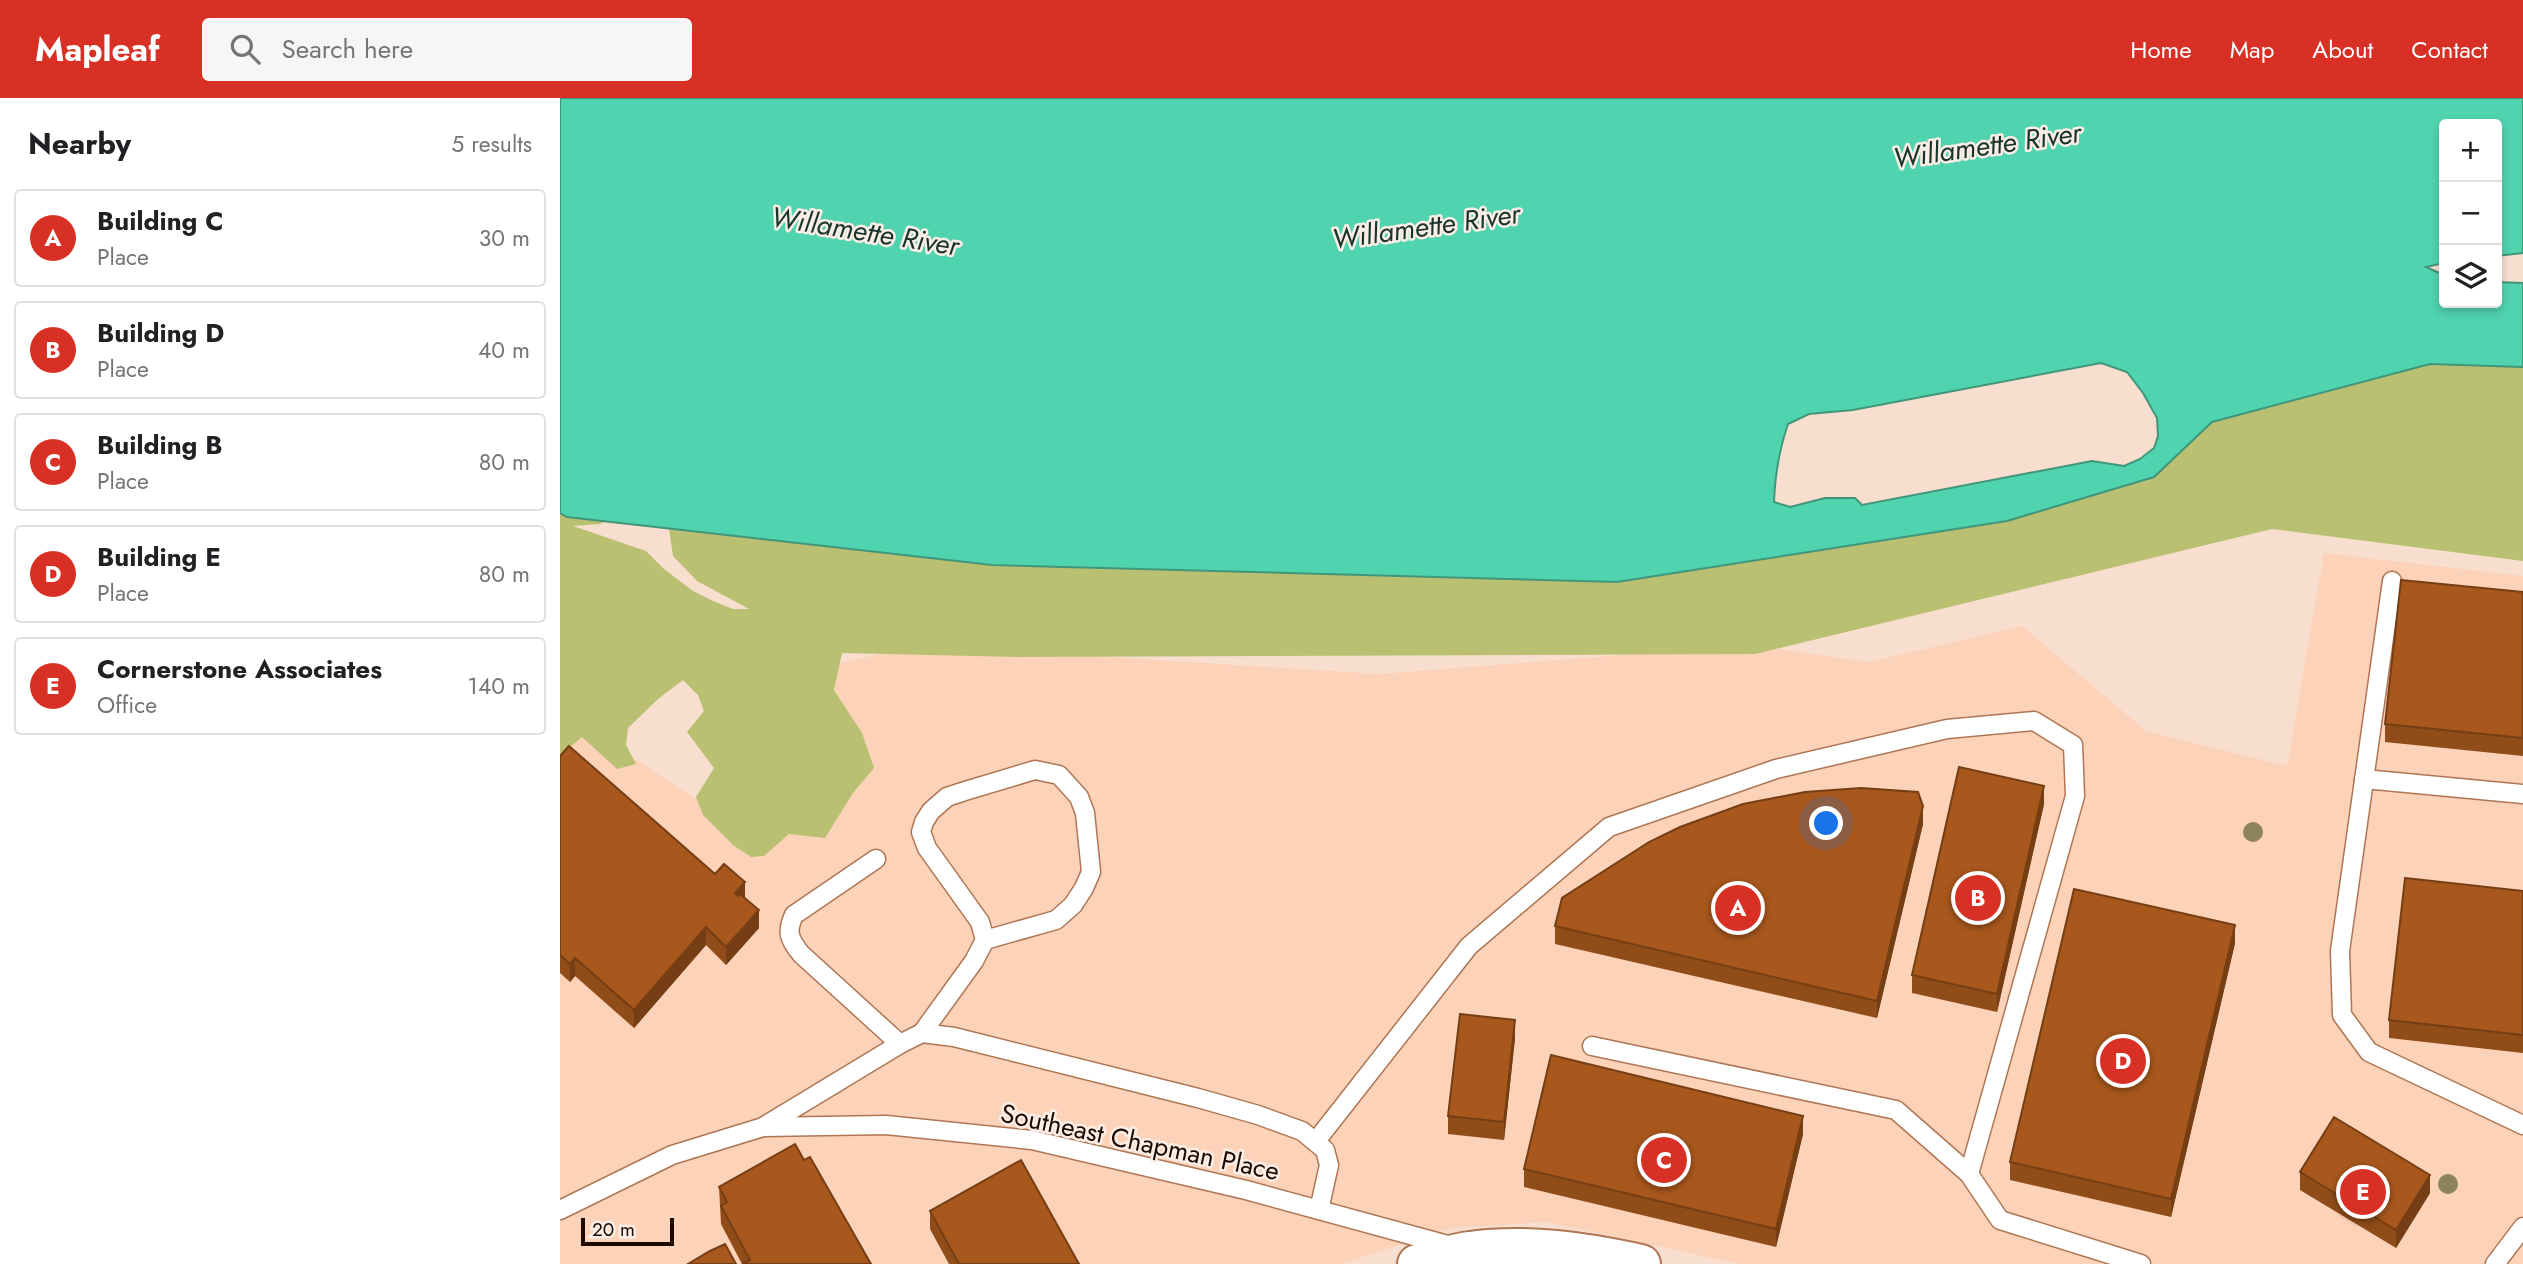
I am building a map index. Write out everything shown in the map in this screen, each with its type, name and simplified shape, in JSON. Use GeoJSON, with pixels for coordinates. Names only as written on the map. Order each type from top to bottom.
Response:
{"type":"FeatureCollection","features":[{"type":"Feature","properties":{"kind":"street"},"geometry":{"type":"LineString","coordinates":[[1417,1264],[1467,1251],[1508,1247],[1558,1249],[1641,1264]]}},
{"type":"Feature","properties":{"kind":"lane"},"geometry":{"type":"LineString","coordinates":[[2392,581],[2340,951],[2342,1015],[2369,1052],[2523,1125]]}},
{"type":"Feature","properties":{"kind":"lane"},"geometry":{"type":"LineString","coordinates":[[1316,1141],[1469,946],[1609,827],[1776,769],[1947,729],[2034,721],[2073,746],[2075,796],[1969,1174]]}},
{"type":"Feature","properties":{"kind":"lane"},"geometry":{"type":"LineString","coordinates":[[763,1127],[922,1033],[974,961],[985,940],[980,922],[927,848],[921,832],[931,811],[947,797],[1035,770],[1059,775],[1079,797],[1085,813],[1091,872],[1084,888],[1073,905],[1056,920],[985,940]]}},
{"type":"Feature","properties":{"kind":"lane"},"geometry":{"type":"LineString","coordinates":[[2364,779],[2523,794]]}},
{"type":"Feature","properties":{"kind":"lane"},"geometry":{"type":"LineString","coordinates":[[876,859],[794,915],[788,929],[790,941],[801,954],[900,1044]]}},
{"type":"Feature","properties":{"kind":"lane"},"geometry":{"type":"LineString","coordinates":[[922,1033],[954,1037],[1198,1098],[1302,1131],[1325,1150],[1329,1165],[1319,1210]]}},
{"type":"Feature","properties":{"kind":"lane"},"geometry":{"type":"LineString","coordinates":[[1592,1045],[1896,1111],[1969,1174],[2000,1220],[2141,1264]]}},
{"type":"Feature","properties":{"kind":"lane","name":"Southeast Chapman Place"},"geometry":{"type":"LineString","coordinates":[[560,1210],[672,1155],[763,1127],[886,1125],[1032,1140],[1246,1190],[1467,1251]]}},
{"type":"Feature","properties":{"kind":"lane"},"geometry":{"type":"LineString","coordinates":[[2495,1264],[2523,1227]]}},
{"type":"Feature","properties":{"kind":"shaded area"},"geometry":{"type":"Polygon","coordinates":[[[2430,364],[2523,367],[2523,561],[2272,529],[1755,654],[1018,657],[842,653],[834,690],[862,733],[874,768],[853,793],[825,838],[789,834],[764,856],[751,857],[733,845],[703,815],[696,797],[714,768],[687,732],[704,711],[698,695],[683,680],[658,699],[628,728],[626,745],[636,764],[617,769],[582,737],[560,756],[560,447],[631,508],[600,524],[573,526],[646,551],[693,591],[733,609],[749,609],[697,581],[673,556],[669,529],[954,561],[1617,582],[2007,521],[2154,477],[2212,422],[2430,364]]]}},
{"type":"Feature","properties":{"kind":"shaded area"},"geometry":{"type":"Polygon","coordinates":[[[2324,553],[2523,576],[2523,1264],[1740,1264],[1546,1222],[1452,1228],[1341,1264],[560,1264],[560,737],[578,722],[770,847],[839,725],[832,665],[890,652],[1013,651],[1380,674],[1749,645],[1869,662],[2022,626],[2146,731],[2287,766],[2324,553]]]}},
{"type":"Feature","properties":{"kind":"water","name":"Willamette River"},"geometry":{"type":"Polygon","coordinates":[[[560,98],[2523,98],[2523,253],[2502,255],[2502,119],[2439,119],[2439,264],[2426,267],[2439,273],[2439,308],[2502,308],[2502,282],[2523,283],[2523,367],[2430,364],[2212,422],[2154,477],[2007,521],[1617,582],[992,565],[567,517],[560,513],[560,98]],[[2101,363],[1853,410],[1809,414],[1788,424],[1778,462],[1774,502],[1790,507],[1825,498],[1855,498],[1862,505],[2092,461],[2124,466],[2140,459],[2154,448],[2158,436],[2157,418],[2127,372],[2101,363]]]}},
{"type":"Feature","properties":{"kind":"building"},"geometry":{"type":"Polygon","coordinates":[[[2401,580],[2523,592],[2523,738],[2385,724],[2401,580]]]}},
{"type":"Feature","properties":{"kind":"building"},"geometry":{"type":"Polygon","coordinates":[[[569,746],[715,874],[724,864],[745,882],[735,893],[759,910],[726,947],[706,927],[634,1010],[575,958],[570,964],[560,955],[560,756],[569,746]]]}},
{"type":"Feature","properties":{"kind":"building"},"geometry":{"type":"Polygon","coordinates":[[[1959,767],[2044,786],[1997,994],[1912,975],[1959,767]]]}},
{"type":"Feature","properties":{"kind":"building"},"geometry":{"type":"Polygon","coordinates":[[[1861,788],[1918,792],[1923,806],[1877,1001],[1555,926],[1562,898],[1649,842],[1680,827],[1743,804],[1805,792],[1861,788]]]}},
{"type":"Feature","properties":{"kind":"building"},"geometry":{"type":"Polygon","coordinates":[[[2405,878],[2523,891],[2523,1035],[2389,1020],[2405,878]]]}},
{"type":"Feature","properties":{"kind":"building"},"geometry":{"type":"Polygon","coordinates":[[[2074,889],[2235,925],[2171,1199],[2010,1162],[2074,889]]]}},
{"type":"Feature","properties":{"kind":"building"},"geometry":{"type":"Polygon","coordinates":[[[1460,1014],[1515,1020],[1504,1122],[1448,1116],[1460,1014]]]}},
{"type":"Feature","properties":{"kind":"building"},"geometry":{"type":"Polygon","coordinates":[[[1551,1055],[1803,1116],[1776,1229],[1524,1169],[1551,1055]]]}},
{"type":"Feature","properties":{"kind":"building"},"geometry":{"type":"Polygon","coordinates":[[[2334,1117],[2430,1175],[2396,1230],[2300,1172],[2334,1117]]]}},
{"type":"Feature","properties":{"kind":"building"},"geometry":{"type":"Polygon","coordinates":[[[795,1144],[804,1160],[810,1157],[871,1264],[742,1264],[750,1260],[721,1206],[727,1202],[719,1187],[795,1144]]]}},
{"type":"Feature","properties":{"kind":"building"},"geometry":{"type":"Polygon","coordinates":[[[1021,1160],[1079,1264],[959,1264],[930,1211],[1021,1160]]]}},
{"type":"Feature","properties":{"kind":"building"},"geometry":{"type":"Polygon","coordinates":[[[725,1244],[736,1264],[688,1264],[710,1251],[725,1244]]]}},
{"type":"Feature","properties":{"kind":"place","name":"Building D"},"geometry":{"type":"Point","coordinates":[1978,898]}},
{"type":"Feature","properties":{"kind":"place","name":"Building C"},"geometry":{"type":"Point","coordinates":[1738,908]}},
{"type":"Feature","properties":{"kind":"place","name":"Building E"},"geometry":{"type":"Point","coordinates":[2123,1061]}},
{"type":"Feature","properties":{"kind":"place","name":"Building B"},"geometry":{"type":"Point","coordinates":[1664,1160]}},
{"type":"Feature","properties":{"kind":"place","name":"Cornerstone Associates"},"geometry":{"type":"Point","coordinates":[2363,1192]}}]}
